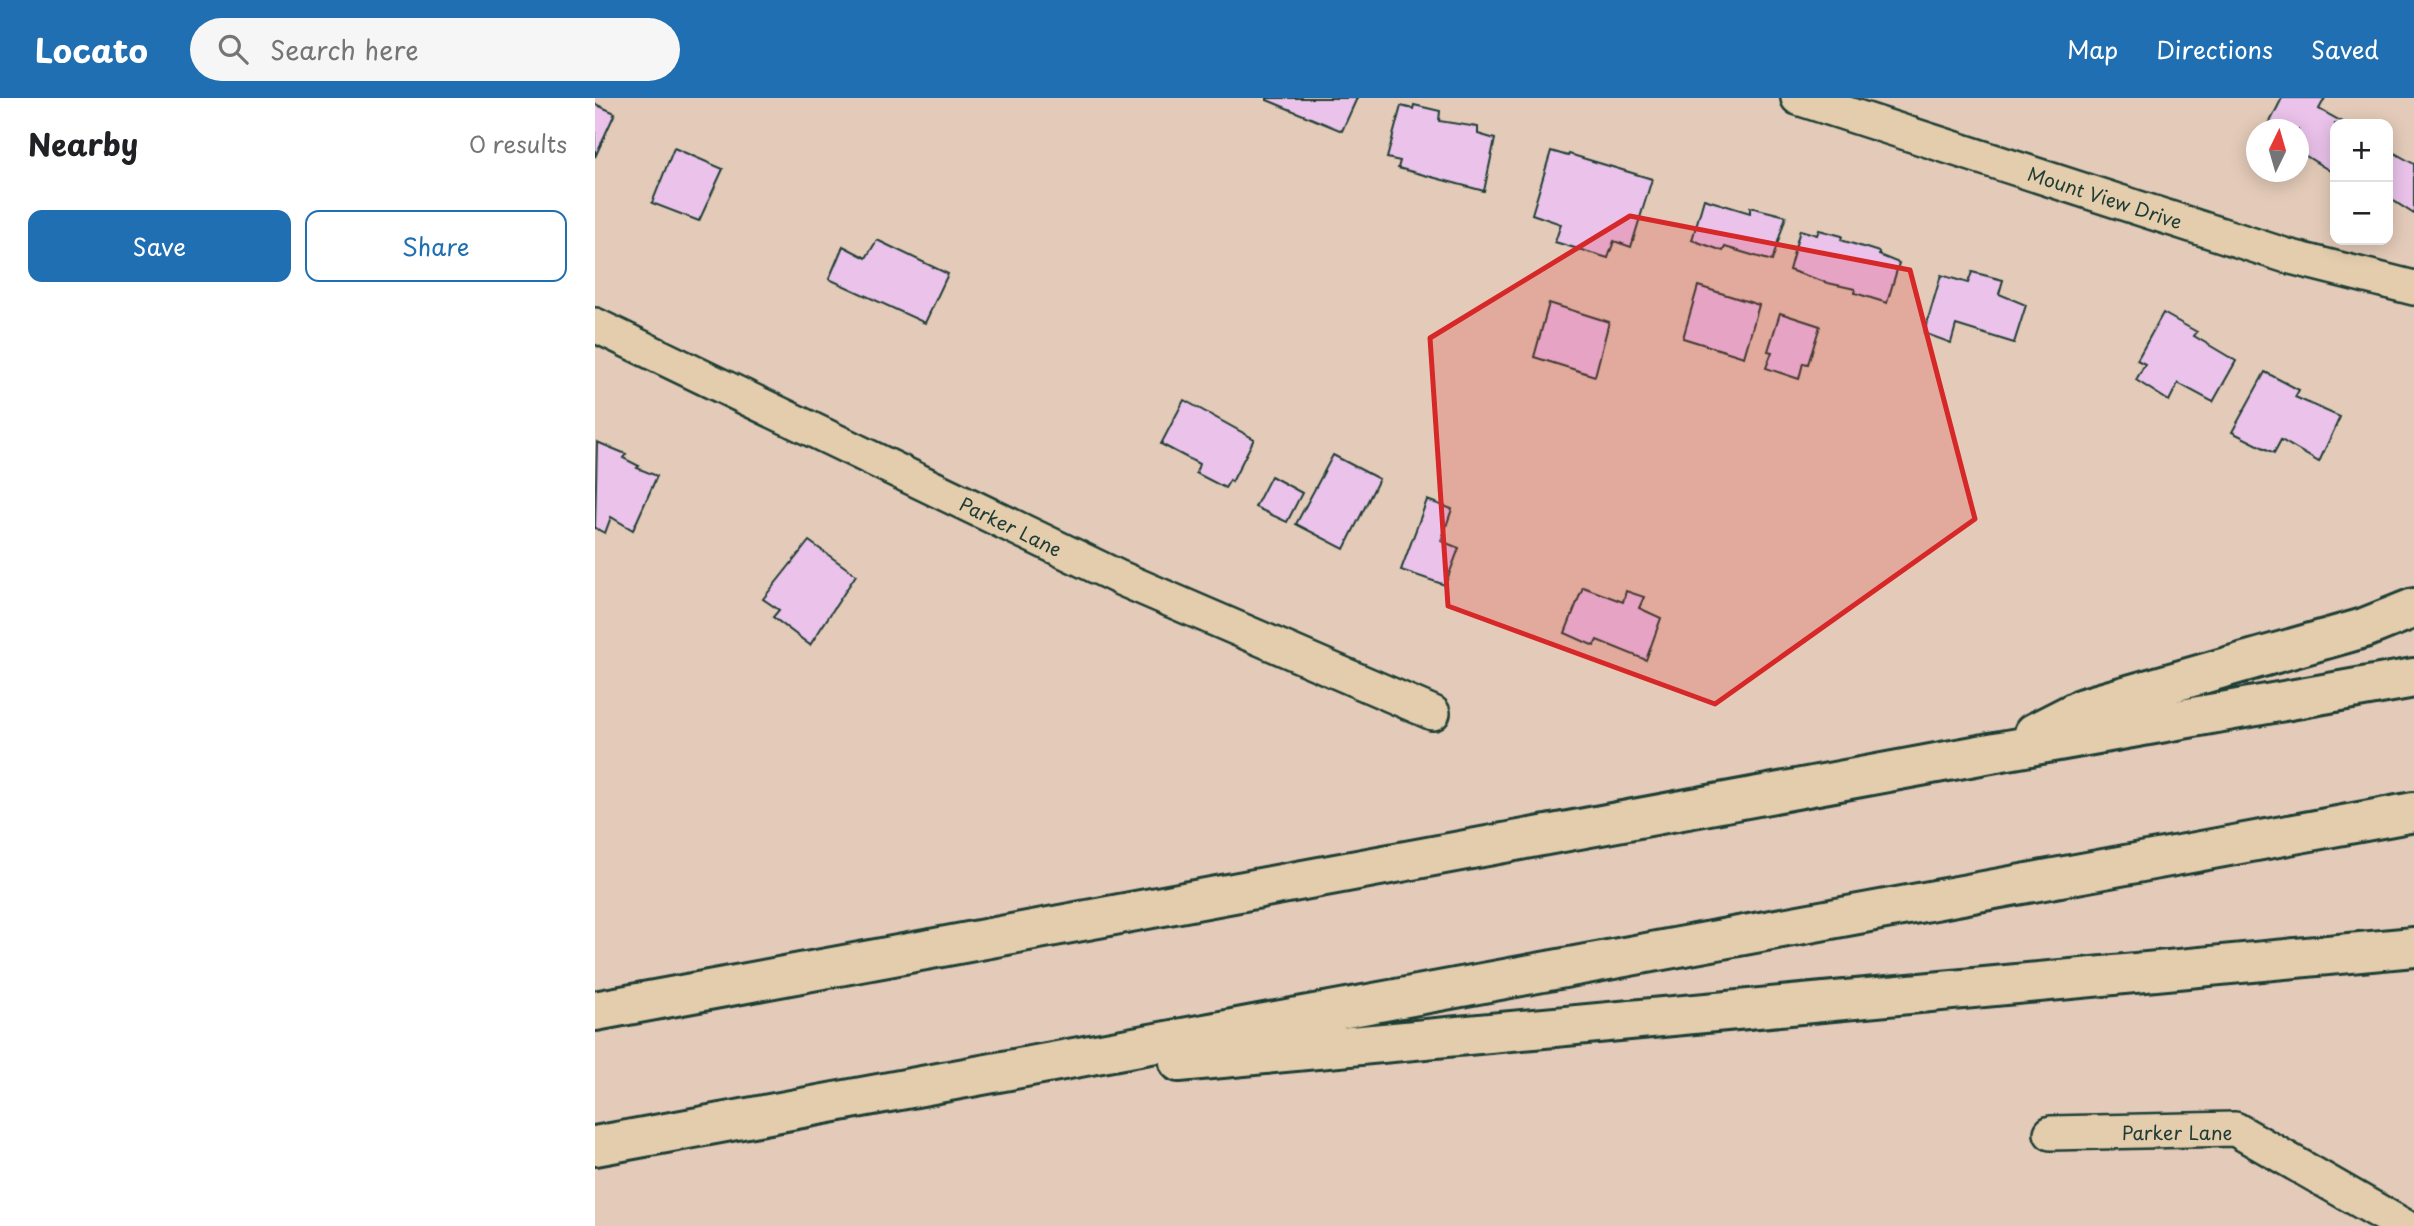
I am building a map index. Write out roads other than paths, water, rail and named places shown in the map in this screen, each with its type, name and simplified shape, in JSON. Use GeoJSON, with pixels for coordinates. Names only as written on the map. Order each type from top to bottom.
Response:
{"type":"FeatureCollection","features":[{"type":"Feature","properties":{"kind":"highway"},"geometry":{"type":"LineString","coordinates":[[1996,751],[2083,708],[2364,628],[2414,608]]}},
{"type":"Feature","properties":{"kind":"highway"},"geometry":{"type":"LineString","coordinates":[[595,1012],[1996,751],[2414,678]]}},
{"type":"Feature","properties":{"kind":"highway"},"geometry":{"type":"LineString","coordinates":[[595,1146],[2414,812]]}},
{"type":"Feature","properties":{"kind":"highway"},"geometry":{"type":"LineString","coordinates":[[930,1085],[2414,947]]}},
{"type":"Feature","properties":{"kind":"street","name":"Mount View Drive"},"geometry":{"type":"LineString","coordinates":[[1798,98],[2287,256],[2414,288]]}},
{"type":"Feature","properties":{"kind":"street","name":"Parker Lane"},"geometry":{"type":"LineString","coordinates":[[595,325],[1120,578],[1433,713]]}},
{"type":"Feature","properties":{"kind":"street","name":"Parker Lane"},"geometry":{"type":"LineString","coordinates":[[2051,1133],[2235,1129],[2404,1226]]}}]}
